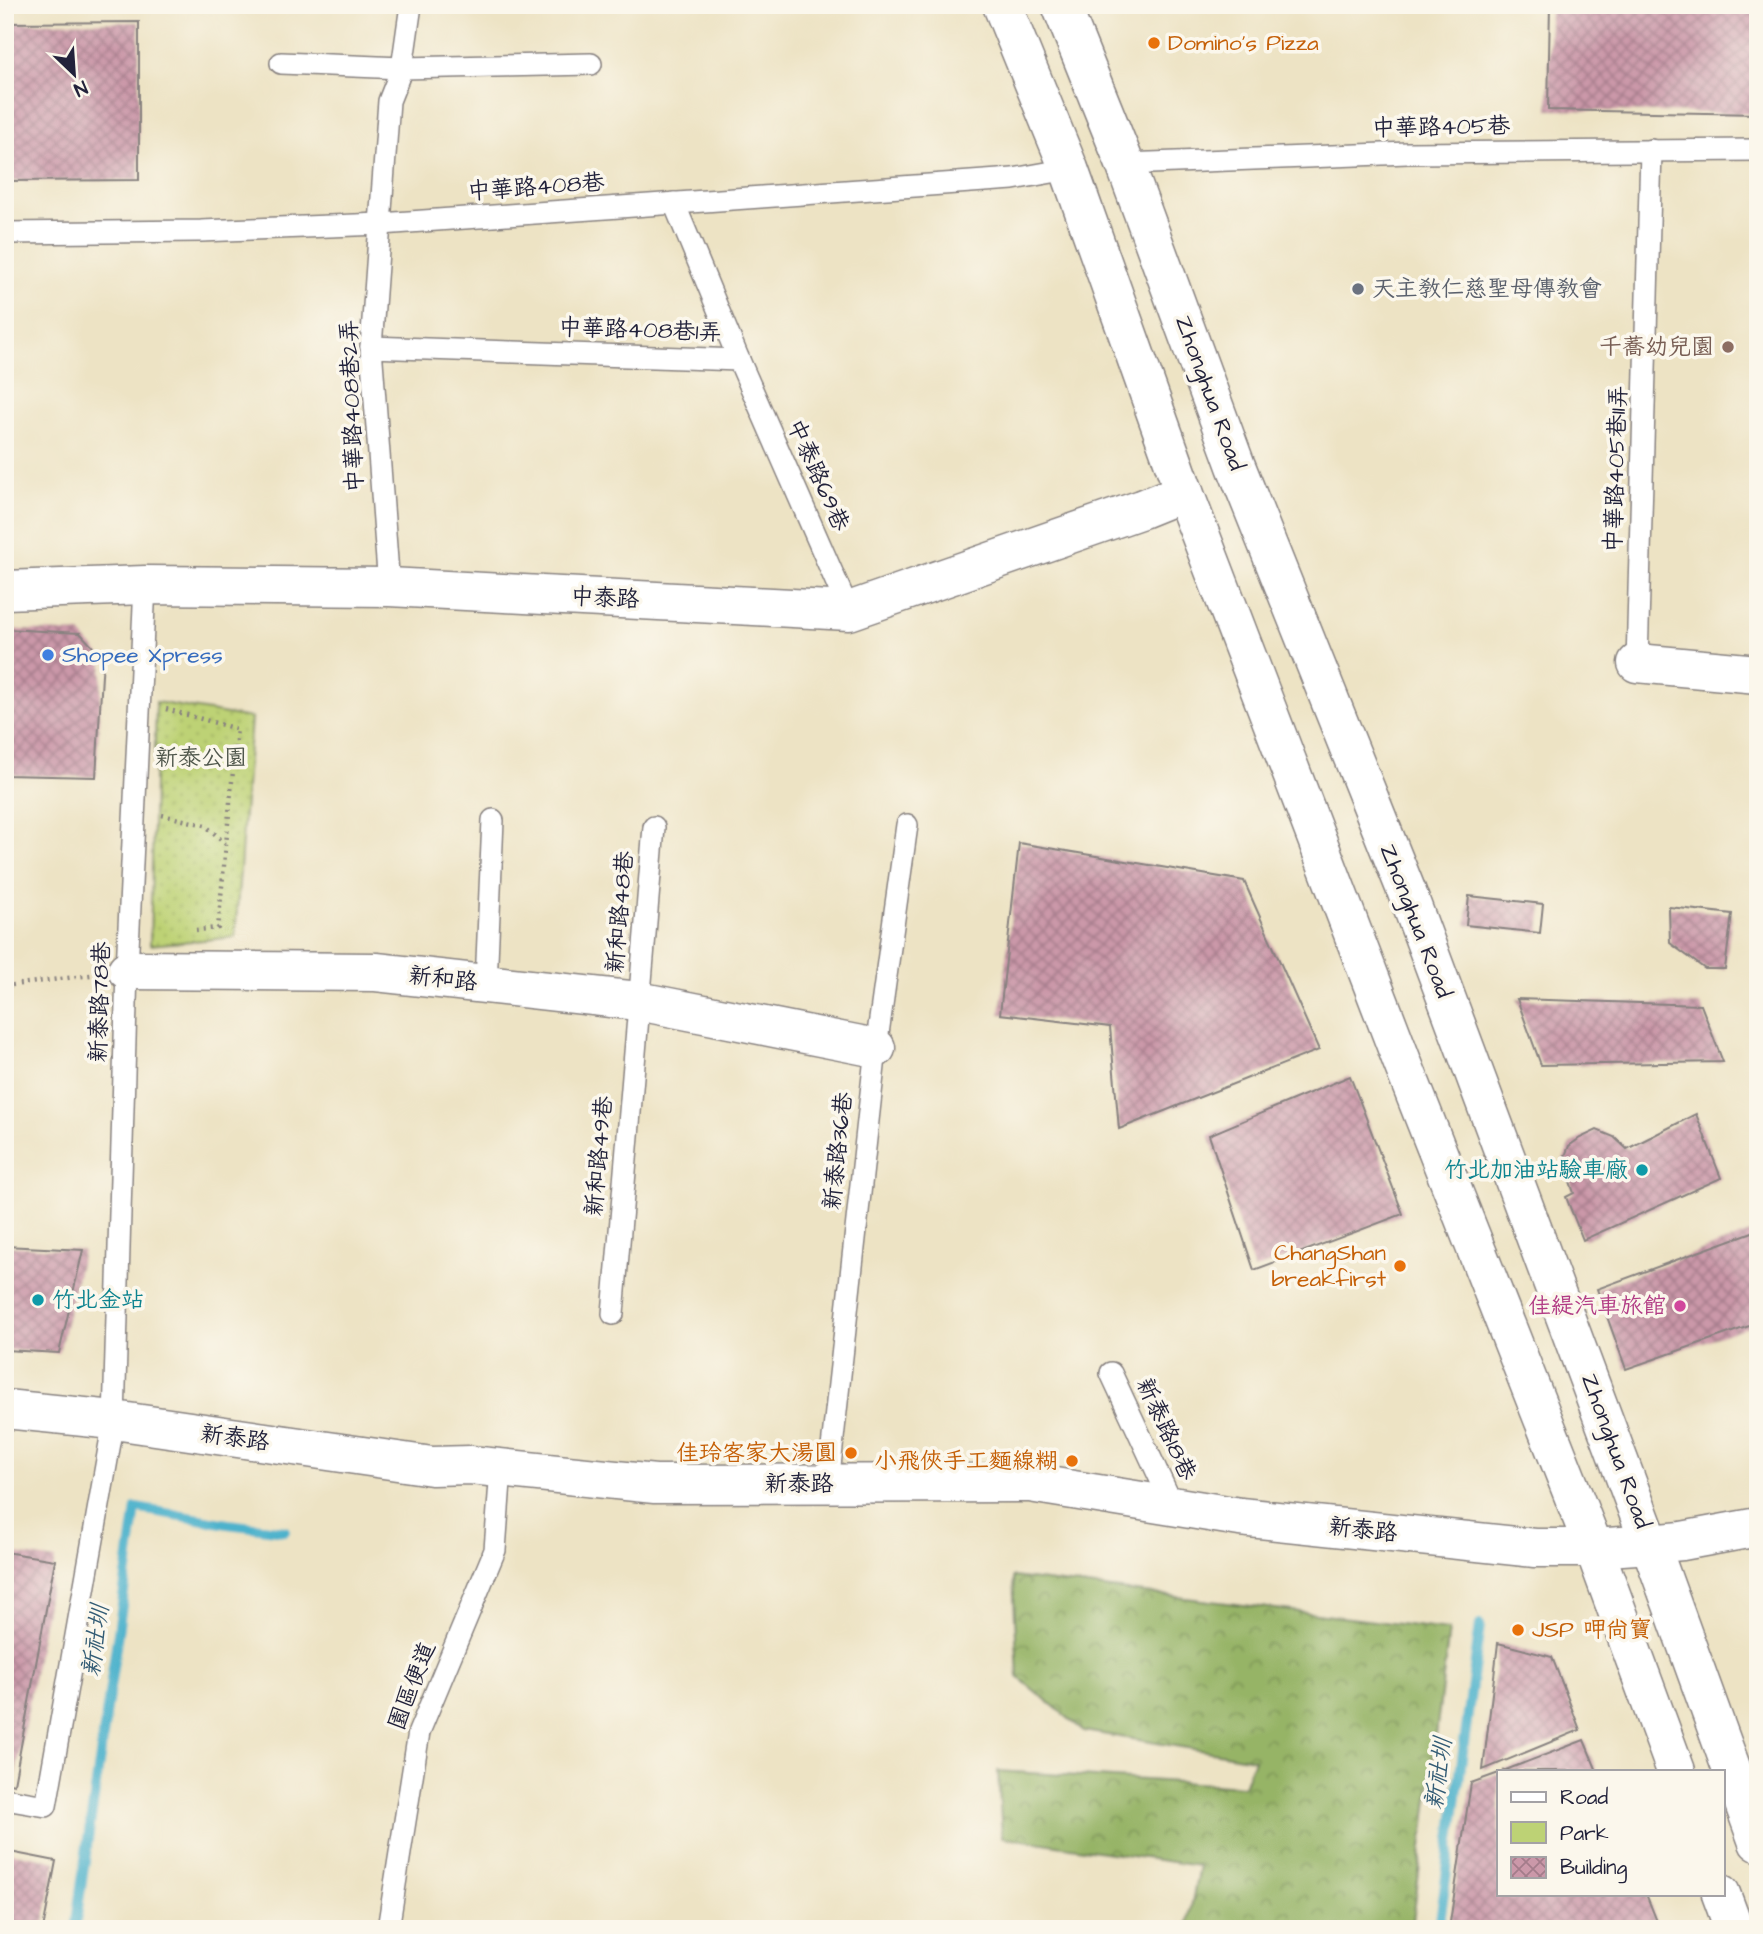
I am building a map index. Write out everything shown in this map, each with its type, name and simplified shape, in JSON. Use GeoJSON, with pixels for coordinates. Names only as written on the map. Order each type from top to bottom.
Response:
{"type":"FeatureCollection","features":[{"type":"Feature","properties":{"kind":"main road"},"geometry":{"type":"LineString","coordinates":[[1002,5],[1069,169],[1184,492],[1403,1064],[1594,1548],[1676,1770]]}},
{"type":"Feature","properties":{"kind":"main road","name":"Zhonghua Road"},"geometry":{"type":"LineString","coordinates":[[1061,5],[1125,164],[1236,466],[1406,890],[1758,1842]]}},
{"type":"Feature","properties":{"kind":"main road","name":"中泰路"},"geometry":{"type":"LineString","coordinates":[[5,590],[145,585],[389,587],[849,611],[1184,492]]}},
{"type":"Feature","properties":{"kind":"main road"},"geometry":{"type":"LineString","coordinates":[[1637,663],[1758,674]]}},
{"type":"Feature","properties":{"kind":"main road","name":"新和路"},"geometry":{"type":"LineString","coordinates":[[127,971],[376,972],[638,1001],[876,1048]]}},
{"type":"Feature","properties":{"kind":"main road","name":"新泰路"},"geometry":{"type":"LineString","coordinates":[[5,1409],[114,1420],[432,1466],[470,1465],[655,1484],[1030,1483],[1240,1517],[1535,1548],[1594,1548],[1682,1541],[1758,1527]]}},
{"type":"Feature","properties":{"kind":"main road"},"geometry":{"type":"LineString","coordinates":[[1722,1896],[1734,1929]]}},
{"type":"Feature","properties":{"kind":"lane","name":"中華路408巷2弄"},"geometry":{"type":"LineString","coordinates":[[389,587],[371,347],[389,102],[402,68],[411,5]]}},
{"type":"Feature","properties":{"kind":"lane"},"geometry":{"type":"LineString","coordinates":[[281,63],[402,68],[591,64]]}},
{"type":"Feature","properties":{"kind":"lane","name":"中華路405巷11弄"},"geometry":{"type":"LineString","coordinates":[[1637,663],[1651,150]]}},
{"type":"Feature","properties":{"kind":"lane","name":"中華路405巷"},"geometry":{"type":"LineString","coordinates":[[1125,164],[1408,153],[1758,150]]}},
{"type":"Feature","properties":{"kind":"lane","name":"中華路408巷"},"geometry":{"type":"LineString","coordinates":[[5,233],[201,231],[381,224],[1013,179],[1069,169]]}},
{"type":"Feature","properties":{"kind":"lane","name":"中華路408巷1弄"},"geometry":{"type":"LineString","coordinates":[[371,347],[739,360],[674,203]]}},
{"type":"Feature","properties":{"kind":"lane","name":"中泰路69巷"},"geometry":{"type":"LineString","coordinates":[[739,360],[849,611]]}},
{"type":"Feature","properties":{"kind":"lane","name":"新泰路78巷"},"geometry":{"type":"LineString","coordinates":[[5,1799],[46,1806],[114,1420],[127,971],[145,585]]}},
{"type":"Feature","properties":{"kind":"lane"},"geometry":{"type":"LineString","coordinates":[[486,984],[493,820]]}},
{"type":"Feature","properties":{"kind":"lane","name":"新泰路36巷"},"geometry":{"type":"LineString","coordinates":[[828,1484],[876,1048],[907,825]]}},
{"type":"Feature","properties":{"kind":"lane","name":"新和路48巷"},"geometry":{"type":"LineString","coordinates":[[638,1001],[654,827]]}},
{"type":"Feature","properties":{"kind":"lane","name":"新和路49巷"},"geometry":{"type":"LineString","coordinates":[[613,1314],[638,1001]]}},
{"type":"Feature","properties":{"kind":"lane","name":"新泰路18巷"},"geometry":{"type":"LineString","coordinates":[[1111,1373],[1173,1506]]}},
{"type":"Feature","properties":{"kind":"lane","name":"園區便道"},"geometry":{"type":"LineString","coordinates":[[388,1929],[419,1732],[495,1550],[501,1468]]}},
{"type":"Feature","properties":{"kind":"path"},"geometry":{"type":"LineString","coordinates":[[164,722],[164,709],[237,729],[218,928],[194,930]]}},
{"type":"Feature","properties":{"kind":"path"},"geometry":{"type":"LineString","coordinates":[[161,828],[162,802]]}},
{"type":"Feature","properties":{"kind":"path"},"geometry":{"type":"LineString","coordinates":[[162,815],[205,825],[225,844]]}},
{"type":"Feature","properties":{"kind":"path"},"geometry":{"type":"LineString","coordinates":[[5,986],[127,971]]}},
{"type":"Feature","properties":{"kind":"green space","name":"新泰公園"},"geometry":{"type":"Polygon","coordinates":[[[156,702],[251,718],[235,937],[150,945],[156,702]]]}},
{"type":"Feature","properties":{"kind":"green space"},"geometry":{"type":"Polygon","coordinates":[[[1013,1577],[1449,1630],[1412,1929],[1187,1929],[1199,1866],[1002,1837],[998,1771],[1244,1786],[1254,1759],[1084,1731],[1018,1677],[1013,1577]]]}},
{"type":"Feature","properties":{"kind":"building"},"geometry":{"type":"Polygon","coordinates":[[[1550,5],[1627,5],[1627,8],[1730,10],[1730,5],[1758,5],[1758,114],[1548,110],[1550,5]]]}},
{"type":"Feature","properties":{"kind":"building"},"geometry":{"type":"Polygon","coordinates":[[[139,22],[139,180],[5,181],[5,23],[139,22]]]}},
{"type":"Feature","properties":{"kind":"building"},"geometry":{"type":"Polygon","coordinates":[[[5,629],[80,633],[103,658],[96,777],[5,775],[5,629]]]}},
{"type":"Feature","properties":{"kind":"building"},"geometry":{"type":"Polygon","coordinates":[[[1019,843],[1244,881],[1319,1050],[1119,1129],[1110,1027],[1000,1014],[1019,843]]]}},
{"type":"Feature","properties":{"kind":"building"},"geometry":{"type":"Polygon","coordinates":[[[1469,896],[1543,904],[1540,933],[1466,925],[1469,896]]]}},
{"type":"Feature","properties":{"kind":"building"},"geometry":{"type":"Polygon","coordinates":[[[1669,907],[1732,914],[1725,969],[1705,969],[1670,943],[1669,907]]]}},
{"type":"Feature","properties":{"kind":"building"},"geometry":{"type":"Polygon","coordinates":[[[1517,999],[1701,1005],[1723,1062],[1541,1065],[1517,999]]]}},
{"type":"Feature","properties":{"kind":"building"},"geometry":{"type":"Polygon","coordinates":[[[1350,1076],[1403,1214],[1254,1270],[1209,1135],[1350,1076]]]}},
{"type":"Feature","properties":{"kind":"building","name":"竹北加油站驗車廠"},"geometry":{"type":"Polygon","coordinates":[[[1696,1114],[1721,1178],[1583,1240],[1566,1197],[1574,1193],[1563,1161],[1569,1146],[1597,1130],[1614,1137],[1627,1149],[1696,1114]]]}},
{"type":"Feature","properties":{"kind":"building","name":"佳緹汽車旅館"},"geometry":{"type":"Polygon","coordinates":[[[1758,1230],[1758,1323],[1626,1369],[1597,1289],[1758,1230]]]}},
{"type":"Feature","properties":{"kind":"building","name":"竹北金站"},"geometry":{"type":"Polygon","coordinates":[[[5,1246],[83,1250],[59,1353],[5,1350],[5,1246]]]}},
{"type":"Feature","properties":{"kind":"building"},"geometry":{"type":"Polygon","coordinates":[[[5,1552],[55,1560],[14,1784],[5,1782],[5,1552]]]}},
{"type":"Feature","properties":{"kind":"building"},"geometry":{"type":"Polygon","coordinates":[[[1498,1643],[1552,1657],[1580,1730],[1483,1770],[1498,1643]]]}},
{"type":"Feature","properties":{"kind":"building"},"geometry":{"type":"Polygon","coordinates":[[[1584,1740],[1597,1770],[1506,1770],[1584,1740]]]}},
{"type":"Feature","properties":{"kind":"building"},"geometry":{"type":"Polygon","coordinates":[[[1497,1774],[1497,1896],[1647,1896],[1660,1929],[1449,1929],[1471,1783],[1497,1774]]]}},
{"type":"Feature","properties":{"kind":"building"},"geometry":{"type":"Polygon","coordinates":[[[5,1851],[56,1861],[43,1929],[5,1929],[5,1851]]]}},
{"type":"Feature","properties":{"kind":"waterway","name":"新社圳"},"geometry":{"type":"LineString","coordinates":[[75,1929],[136,1508],[285,1531]]}},
{"type":"Feature","properties":{"kind":"waterway","name":"新社圳"},"geometry":{"type":"LineString","coordinates":[[1439,1929],[1480,1625]]}},
{"type":"Feature","properties":{"kind":"place","name":"Domino's Pizza"},"geometry":{"type":"Point","coordinates":[1154,43]}},
{"type":"Feature","properties":{"kind":"place","name":"天主教仁慈聖母傳教會"},"geometry":{"type":"Point","coordinates":[1358,289]}},
{"type":"Feature","properties":{"kind":"place","name":"千蕎幼兒園"},"geometry":{"type":"Point","coordinates":[1728,347]}},
{"type":"Feature","properties":{"kind":"place","name":"Shopee Xpress"},"geometry":{"type":"Point","coordinates":[48,655]}},
{"type":"Feature","properties":{"kind":"place","name":"竹北加油站驗車廠"},"geometry":{"type":"Point","coordinates":[1642,1170]}},
{"type":"Feature","properties":{"kind":"place","name":"ChangShan breakfirst"},"geometry":{"type":"Point","coordinates":[1400,1266]}},
{"type":"Feature","properties":{"kind":"place","name":"竹北金站"},"geometry":{"type":"Point","coordinates":[38,1300]}},
{"type":"Feature","properties":{"kind":"place","name":"佳緹汽車旅館"},"geometry":{"type":"Point","coordinates":[1680,1306]}},
{"type":"Feature","properties":{"kind":"place","name":"佳玲客家大湯圓"},"geometry":{"type":"Point","coordinates":[851,1453]}},
{"type":"Feature","properties":{"kind":"place","name":"小飛俠手工麵線糊"},"geometry":{"type":"Point","coordinates":[1072,1461]}},
{"type":"Feature","properties":{"kind":"place","name":"JSP 呷尚寶"},"geometry":{"type":"Point","coordinates":[1518,1630]}}]}
